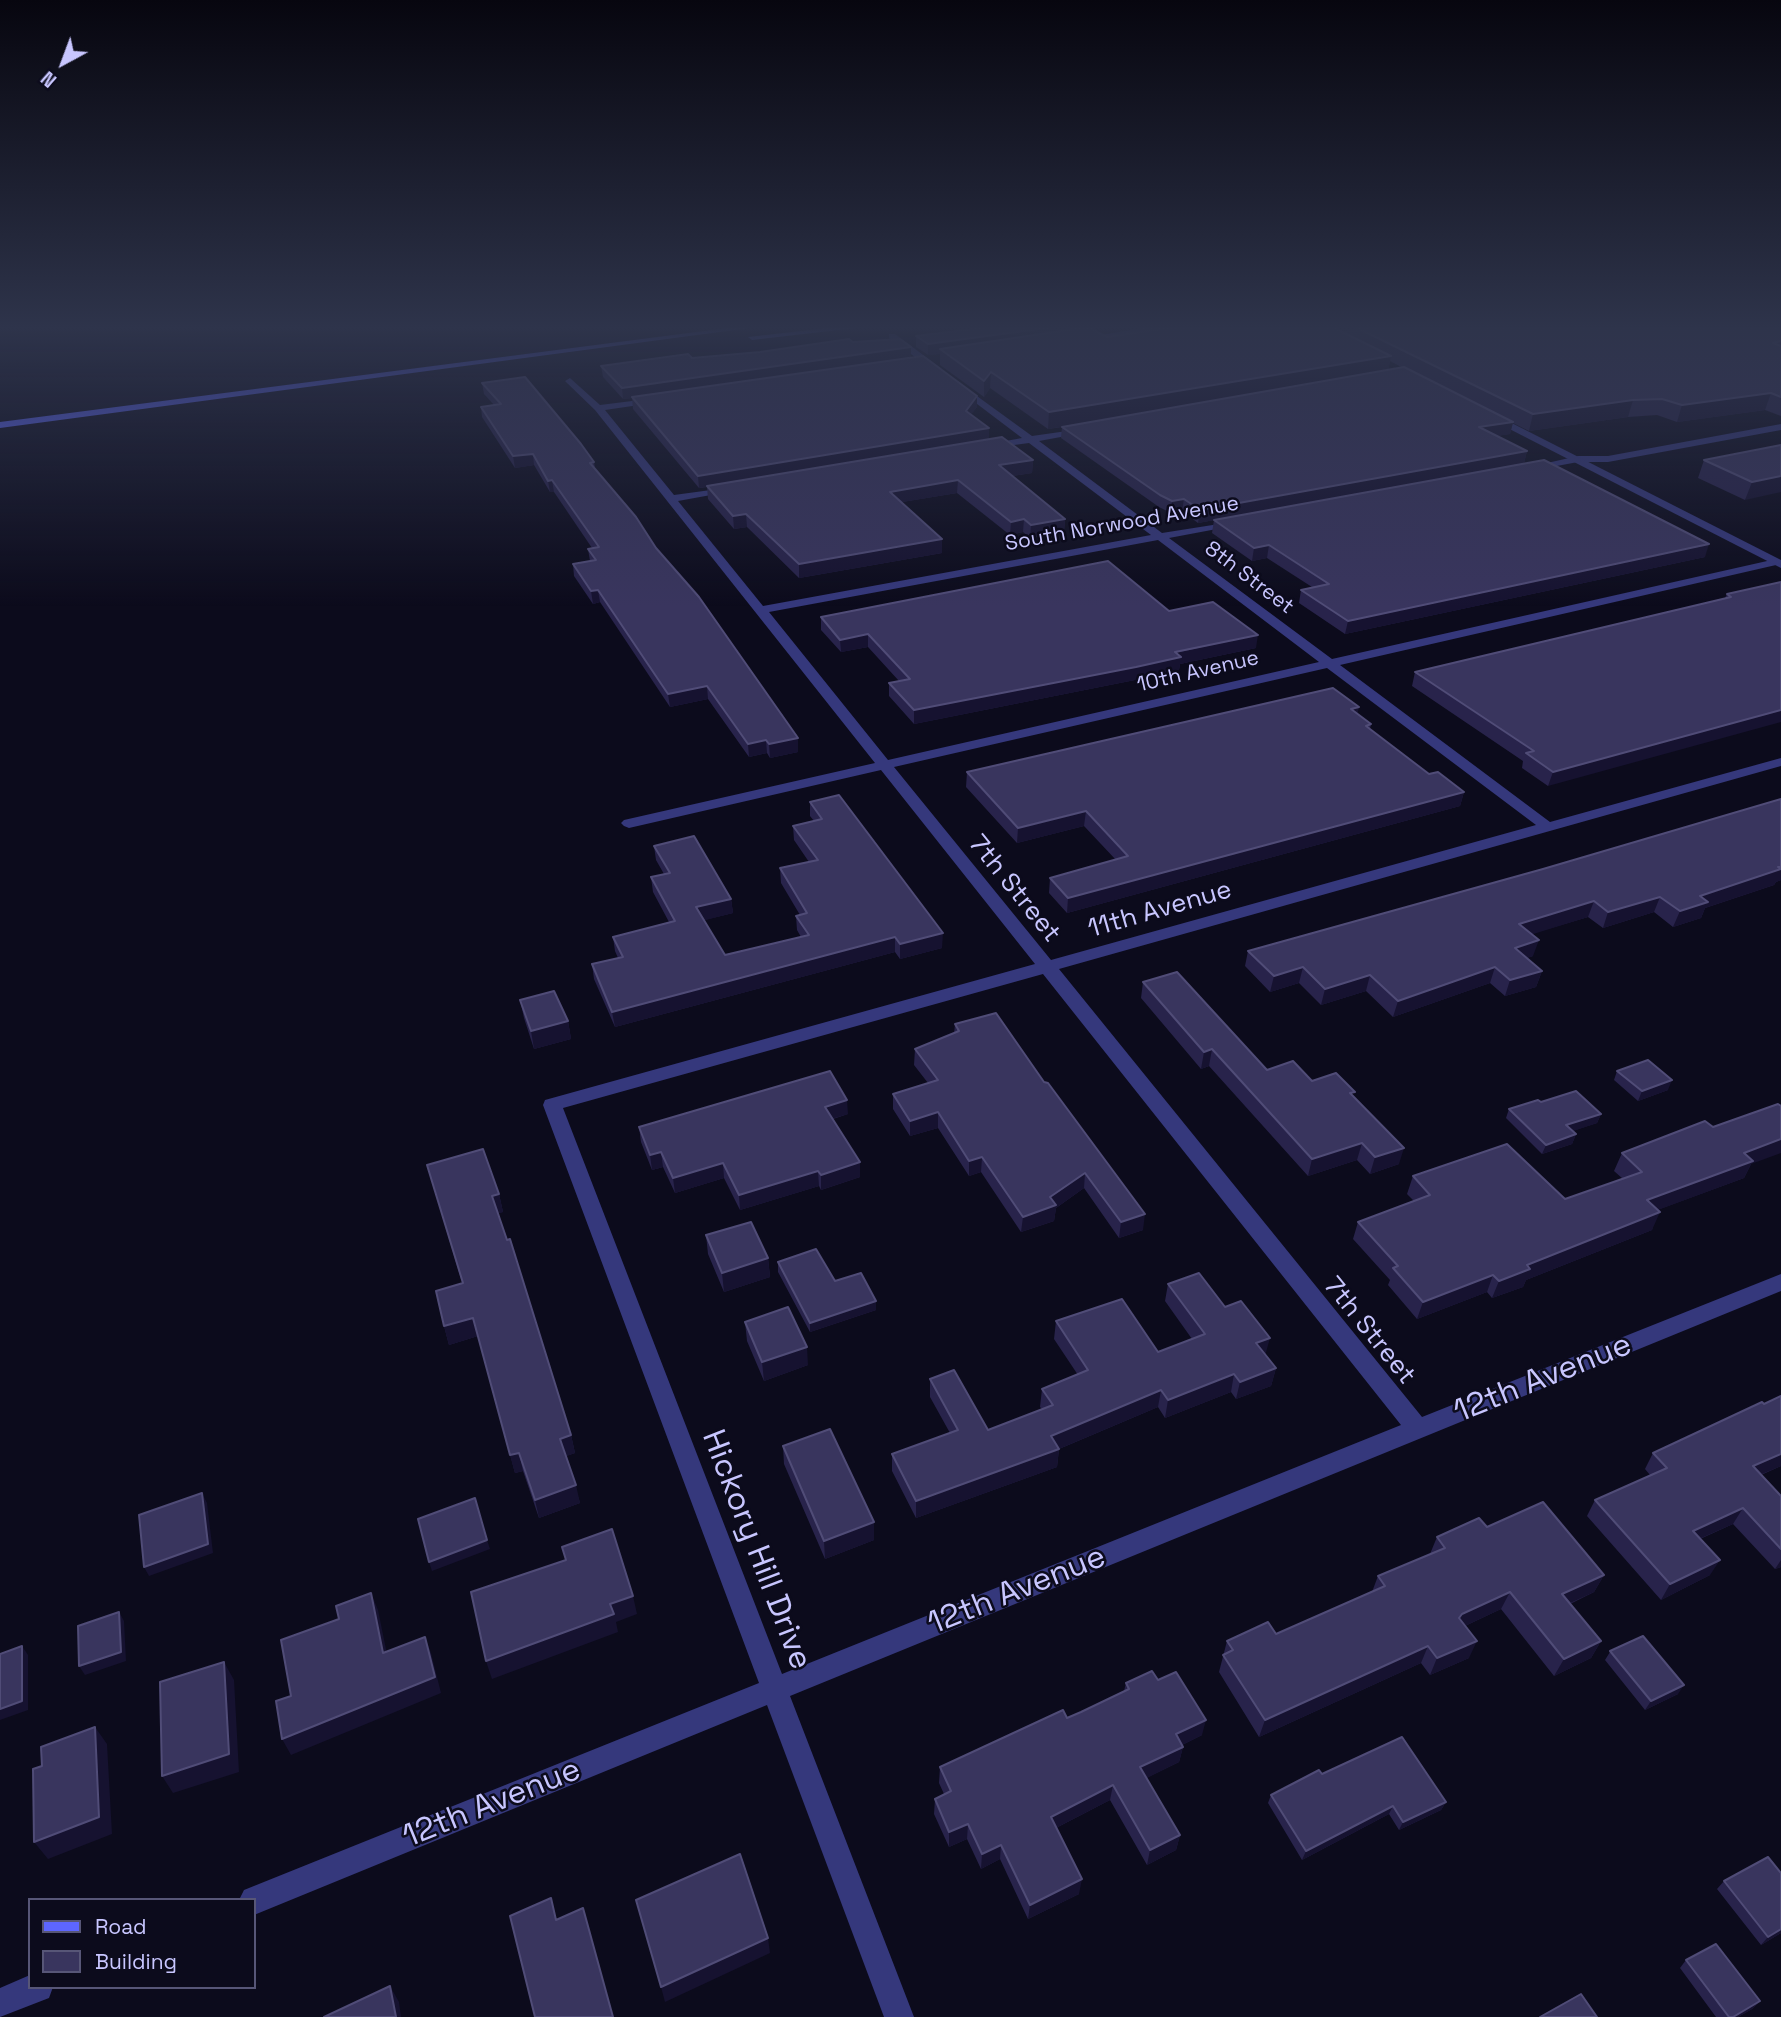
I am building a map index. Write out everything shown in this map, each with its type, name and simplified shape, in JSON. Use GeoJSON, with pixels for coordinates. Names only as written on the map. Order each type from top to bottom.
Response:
{"type":"FeatureCollection","features":[{"type":"Feature","properties":{"kind":"main road"},"geometry":{"type":"LineString","coordinates":[[0,425],[47,419]]}},
{"type":"Feature","properties":{"kind":"street","name":"7th Street"},"geometry":{"type":"LineString","coordinates":[[607,419],[1045,968],[1418,1429]]}},
{"type":"Feature","properties":{"kind":"street","name":"8th Street"},"geometry":{"type":"LineString","coordinates":[[1004,419],[1548,827]]}},
{"type":"Feature","properties":{"kind":"street"},"geometry":{"type":"LineString","coordinates":[[1497,419],[1779,564]]}},
{"type":"Feature","properties":{"kind":"street"},"geometry":{"type":"LineString","coordinates":[[1524,470],[1578,459],[1608,459],[1781,427]]}},
{"type":"Feature","properties":{"kind":"street"},"geometry":{"type":"LineString","coordinates":[[977,448],[1099,428]]}},
{"type":"Feature","properties":{"kind":"street"},"geometry":{"type":"LineString","coordinates":[[671,499],[737,488]]}},
{"type":"Feature","properties":{"kind":"street","name":"South Norwood Avenue"},"geometry":{"type":"LineString","coordinates":[[759,610],[1242,522]]}},
{"type":"Feature","properties":{"kind":"street","name":"10th Avenue"},"geometry":{"type":"LineString","coordinates":[[629,823],[1779,564]]}},
{"type":"Feature","properties":{"kind":"street","name":"11th Avenue"},"geometry":{"type":"LineString","coordinates":[[552,1105],[1781,762]]}},
{"type":"Feature","properties":{"kind":"street","name":"Hickory Hill Drive"},"geometry":{"type":"LineString","coordinates":[[552,1105],[899,2017]]}},
{"type":"Feature","properties":{"kind":"street","name":"12th Avenue"},"geometry":{"type":"LineString","coordinates":[[256,1899],[1781,1282]]}},
{"type":"Feature","properties":{"kind":"street"},"geometry":{"type":"LineString","coordinates":[[0,2003],[33,1989]]}},
{"type":"Feature","properties":{"kind":"building"},"geometry":{"type":"Polygon","coordinates":[[[489,419],[560,419],[594,462],[590,463],[636,517],[656,548],[699,597],[798,738],[769,744],[766,740],[748,744],[707,686],[668,694],[598,590],[591,591],[573,564],[596,560],[588,549],[599,547],[552,480],[548,481],[533,454],[513,456],[489,419]]]}},
{"type":"Feature","properties":{"kind":"building"},"geometry":{"type":"Polygon","coordinates":[[[650,419],[977,419],[989,428],[698,476],[650,419]]]}},
{"type":"Feature","properties":{"kind":"building"},"geometry":{"type":"Polygon","coordinates":[[[1107,419],[1507,419],[1513,422],[1479,427],[1527,451],[1200,510],[1184,499],[1172,501],[1160,495],[1062,427],[1107,419]]]}},
{"type":"Feature","properties":{"kind":"building"},"geometry":{"type":"Polygon","coordinates":[[[1002,437],[1033,460],[999,465],[1065,519],[1031,525],[1024,519],[1011,522],[958,480],[890,492],[942,539],[799,564],[746,514],[733,516],[707,486],[1002,437]]]}},
{"type":"Feature","properties":{"kind":"building"},"geometry":{"type":"Polygon","coordinates":[[[1781,445],[1781,476],[1752,482],[1704,460],[1781,445]]]}},
{"type":"Feature","properties":{"kind":"building"},"geometry":{"type":"Polygon","coordinates":[[[1544,460],[1709,544],[1348,621],[1301,590],[1329,584],[1269,545],[1254,548],[1214,520],[1544,460]]]}},
{"type":"Feature","properties":{"kind":"building"},"geometry":{"type":"Polygon","coordinates":[[[1108,561],[1169,611],[1213,602],[1258,635],[1175,652],[1181,657],[1136,667],[914,710],[889,683],[910,679],[868,634],[840,640],[821,617],[1108,561]]]}},
{"type":"Feature","properties":{"kind":"building"},"geometry":{"type":"Polygon","coordinates":[[[1781,582],[1781,710],[1553,772],[1526,753],[1534,751],[1415,672],[1731,597],[1727,594],[1781,582]]]}},
{"type":"Feature","properties":{"kind":"building"},"geometry":{"type":"Polygon","coordinates":[[[1333,688],[1359,707],[1351,709],[1371,724],[1366,726],[1429,774],[1438,772],[1464,792],[1068,898],[1050,878],[1128,856],[1086,811],[1018,828],[967,772],[1333,688]]]}},
{"type":"Feature","properties":{"kind":"building"},"geometry":{"type":"Polygon","coordinates":[[[839,795],[943,933],[900,944],[895,937],[612,1012],[592,964],[623,957],[613,937],[675,921],[651,877],[670,873],[654,846],[694,836],[731,899],[696,907],[725,955],[809,935],[796,916],[807,913],[780,868],[818,860],[793,826],[822,819],[810,802],[839,795]]]}},
{"type":"Feature","properties":{"kind":"building"},"geometry":{"type":"Polygon","coordinates":[[[1781,799],[1781,867],[1778,867],[1781,869],[1700,896],[1708,902],[1680,911],[1660,897],[1608,912],[1594,901],[1519,924],[1539,940],[1515,948],[1542,971],[1510,980],[1495,967],[1398,1001],[1370,975],[1325,989],[1303,967],[1274,976],[1248,951],[1543,869],[1781,799]]]}},
{"type":"Feature","properties":{"kind":"building"},"geometry":{"type":"Polygon","coordinates":[[[1177,972],[1267,1070],[1293,1061],[1312,1081],[1336,1073],[1355,1092],[1350,1093],[1404,1148],[1375,1157],[1362,1143],[1312,1159],[1212,1049],[1204,1052],[1143,982],[1177,972]]]}},
{"type":"Feature","properties":{"kind":"building"},"geometry":{"type":"Polygon","coordinates":[[[554,991],[568,1021],[531,1031],[520,1000],[554,991]]]}},
{"type":"Feature","properties":{"kind":"building"},"geometry":{"type":"Polygon","coordinates":[[[996,1013],[1044,1082],[1048,1083],[1145,1214],[1121,1222],[1085,1173],[1050,1197],[1056,1205],[1023,1217],[982,1157],[969,1161],[938,1112],[910,1121],[893,1094],[938,1080],[915,1049],[959,1031],[955,1024],[996,1013]]]}},
{"type":"Feature","properties":{"kind":"building"},"geometry":{"type":"Polygon","coordinates":[[[1648,1060],[1672,1080],[1642,1091],[1617,1071],[1648,1060]]]}},
{"type":"Feature","properties":{"kind":"building"},"geometry":{"type":"Polygon","coordinates":[[[830,1071],[847,1100],[825,1107],[860,1162],[821,1175],[818,1171],[739,1195],[723,1163],[673,1178],[661,1152],[650,1155],[639,1127],[830,1071]]]}},
{"type":"Feature","properties":{"kind":"building"},"geometry":{"type":"Polygon","coordinates":[[[1576,1091],[1601,1114],[1566,1125],[1576,1134],[1546,1145],[1509,1109],[1538,1100],[1541,1102],[1576,1091]]]}},
{"type":"Feature","properties":{"kind":"building"},"geometry":{"type":"Polygon","coordinates":[[[1778,1104],[1781,1106],[1781,1139],[1744,1153],[1753,1161],[1647,1200],[1660,1212],[1527,1265],[1530,1269],[1499,1281],[1493,1275],[1423,1302],[1393,1268],[1398,1266],[1358,1222],[1430,1195],[1413,1176],[1507,1144],[1565,1199],[1642,1172],[1622,1153],[1705,1121],[1713,1127],[1778,1104]]]}},
{"type":"Feature","properties":{"kind":"building"},"geometry":{"type":"Polygon","coordinates":[[[483,1149],[499,1194],[492,1196],[507,1240],[510,1239],[571,1435],[560,1439],[576,1485],[535,1500],[519,1453],[510,1455],[473,1318],[444,1326],[436,1291],[463,1283],[427,1165],[483,1149]]]}},
{"type":"Feature","properties":{"kind":"building"},"geometry":{"type":"Polygon","coordinates":[[[751,1222],[768,1258],[722,1273],[706,1235],[751,1222]]]}},
{"type":"Feature","properties":{"kind":"building"},"geometry":{"type":"Polygon","coordinates":[[[816,1249],[835,1281],[861,1273],[876,1301],[810,1323],[778,1262],[816,1249]]]}},
{"type":"Feature","properties":{"kind":"building"},"geometry":{"type":"Polygon","coordinates":[[[1199,1273],[1225,1307],[1241,1301],[1270,1338],[1256,1343],[1276,1368],[1240,1382],[1234,1374],[1168,1400],[1161,1390],[1051,1436],[1059,1449],[916,1501],[892,1454],[958,1430],[930,1379],[954,1370],[988,1430],[1053,1405],[1042,1389],[1088,1370],[1056,1321],[1122,1299],[1158,1352],[1205,1334],[1168,1284],[1199,1273]]]}},
{"type":"Feature","properties":{"kind":"building"},"geometry":{"type":"Polygon","coordinates":[[[788,1307],[807,1347],[762,1362],[745,1322],[788,1307]]]}},
{"type":"Feature","properties":{"kind":"building"},"geometry":{"type":"Polygon","coordinates":[[[1781,1396],[1781,1454],[1753,1466],[1781,1496],[1781,1549],[1743,1508],[1693,1531],[1720,1560],[1670,1584],[1595,1500],[1667,1468],[1653,1453],[1762,1402],[1764,1404],[1781,1396]]]}},
{"type":"Feature","properties":{"kind":"building"},"geometry":{"type":"Polygon","coordinates":[[[830,1429],[874,1522],[824,1541],[783,1446],[830,1429]]]}},
{"type":"Feature","properties":{"kind":"building"},"geometry":{"type":"Polygon","coordinates":[[[202,1493],[208,1544],[144,1567],[139,1515],[202,1493]]]}},
{"type":"Feature","properties":{"kind":"building"},"geometry":{"type":"Polygon","coordinates":[[[475,1498],[487,1540],[429,1562],[418,1519],[475,1498]]]}},
{"type":"Feature","properties":{"kind":"building"},"geometry":{"type":"Polygon","coordinates":[[[1543,1502],[1604,1575],[1562,1594],[1601,1641],[1564,1659],[1510,1592],[1462,1614],[1459,1618],[1477,1641],[1437,1658],[1428,1646],[1265,1720],[1223,1655],[1233,1650],[1227,1641],[1268,1622],[1276,1634],[1385,1586],[1378,1576],[1445,1548],[1437,1537],[1479,1518],[1487,1527],[1543,1502]]]}},
{"type":"Feature","properties":{"kind":"building"},"geometry":{"type":"Polygon","coordinates":[[[612,1529],[633,1596],[610,1604],[614,1614],[486,1661],[471,1592],[566,1560],[562,1547],[612,1529]]]}},
{"type":"Feature","properties":{"kind":"building"},"geometry":{"type":"Polygon","coordinates":[[[371,1593],[383,1653],[425,1637],[435,1677],[282,1739],[276,1701],[291,1696],[281,1640],[339,1619],[336,1606],[371,1593]]]}},
{"type":"Feature","properties":{"kind":"building"},"geometry":{"type":"Polygon","coordinates":[[[119,1612],[121,1652],[79,1666],[78,1626],[119,1612]]]}},
{"type":"Feature","properties":{"kind":"building"},"geometry":{"type":"Polygon","coordinates":[[[1643,1636],[1684,1685],[1651,1701],[1610,1651],[1643,1636]]]}},
{"type":"Feature","properties":{"kind":"building"},"geometry":{"type":"Polygon","coordinates":[[[22,1646],[22,1701],[0,1709],[0,1654],[22,1646]]]}},
{"type":"Feature","properties":{"kind":"building"},"geometry":{"type":"Polygon","coordinates":[[[224,1662],[229,1754],[162,1776],[160,1682],[224,1662]]]}},
{"type":"Feature","properties":{"kind":"building"},"geometry":{"type":"Polygon","coordinates":[[[1152,1671],[1158,1680],[1176,1672],[1206,1720],[1176,1734],[1183,1747],[1140,1767],[1180,1835],[1150,1850],[1113,1785],[1051,1817],[1082,1879],[1030,1905],[1001,1845],[982,1854],[968,1824],[949,1832],[935,1799],[951,1791],[940,1767],[1063,1710],[1067,1718],[1081,1712],[1129,1689],[1126,1683],[1152,1671]]]}},
{"type":"Feature","properties":{"kind":"building"},"geometry":{"type":"Polygon","coordinates":[[[95,1727],[99,1817],[34,1842],[33,1769],[42,1766],[41,1747],[95,1727]]]}},
{"type":"Feature","properties":{"kind":"building"},"geometry":{"type":"Polygon","coordinates":[[[1402,1737],[1446,1802],[1403,1822],[1393,1806],[1306,1851],[1271,1795],[1319,1770],[1322,1774],[1402,1737]]]}},
{"type":"Feature","properties":{"kind":"building"},"geometry":{"type":"Polygon","coordinates":[[[740,1854],[768,1938],[661,1987],[636,1900],[740,1854]]]}},
{"type":"Feature","properties":{"kind":"building"},"geometry":{"type":"Polygon","coordinates":[[[1768,1857],[1781,1873],[1781,1929],[1768,1937],[1724,1881],[1768,1857]]]}},
{"type":"Feature","properties":{"kind":"building"},"geometry":{"type":"Polygon","coordinates":[[[551,1898],[556,1920],[583,1908],[613,2017],[535,2017],[510,1916],[551,1898]]]}},
{"type":"Feature","properties":{"kind":"building"},"geometry":{"type":"Polygon","coordinates":[[[1716,1944],[1760,2001],[1733,2017],[1729,2017],[1686,1960],[1716,1944]]]}},
{"type":"Feature","properties":{"kind":"building"},"geometry":{"type":"Polygon","coordinates":[[[390,1986],[396,2017],[324,2017],[390,1986]]]}},
{"type":"Feature","properties":{"kind":"building"},"geometry":{"type":"Polygon","coordinates":[[[1581,1994],[1597,2017],[1540,2017],[1581,1994]]]}}]}
